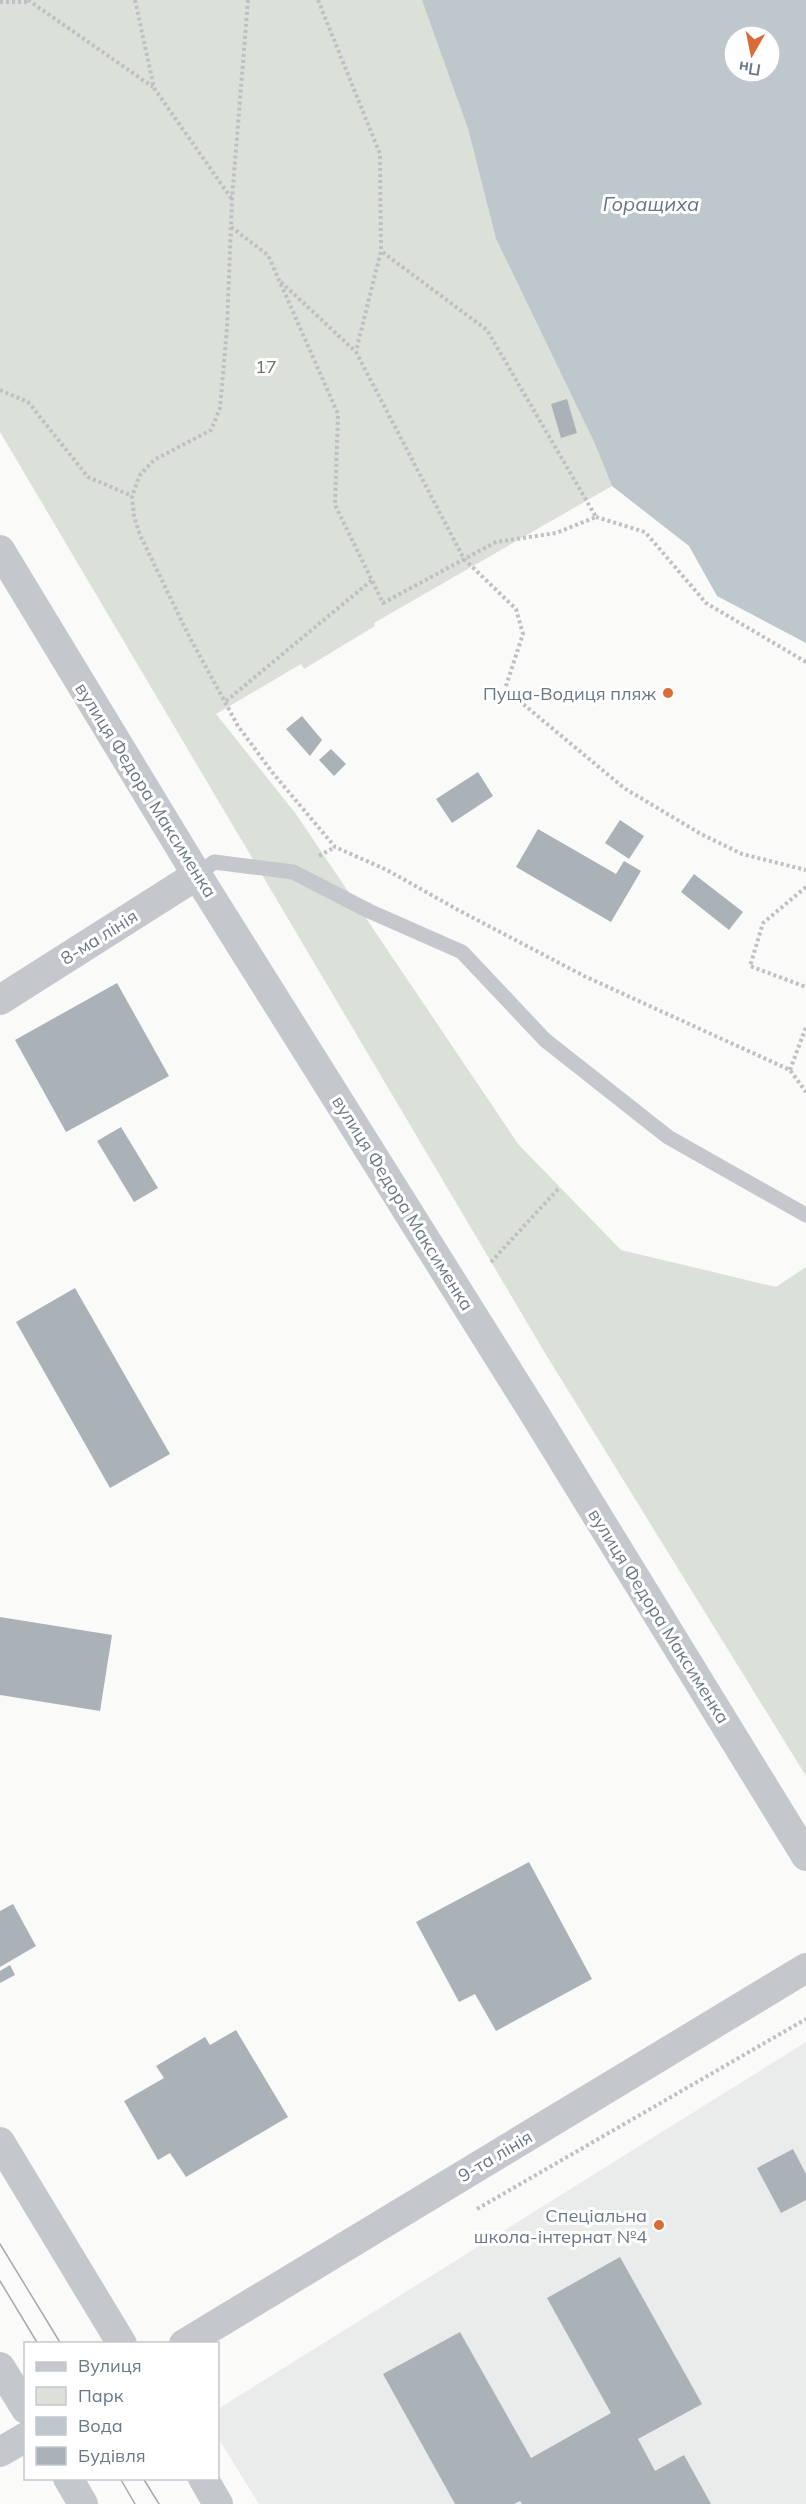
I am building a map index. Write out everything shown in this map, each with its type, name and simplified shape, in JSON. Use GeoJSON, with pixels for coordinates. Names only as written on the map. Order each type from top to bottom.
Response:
{"type":"FeatureCollection","features":[{"type":"Feature","properties":{"kind":"street","name":"вулиця Федора Максименка"},"geometry":{"type":"LineString","coordinates":[[0,550],[197,874],[534,1413],[806,1856]]}},
{"type":"Feature","properties":{"kind":"street","name":"8-ма лінія"},"geometry":{"type":"LineString","coordinates":[[0,1000],[197,874]]}},
{"type":"Feature","properties":{"kind":"street","name":"9-та лінія"},"geometry":{"type":"LineString","coordinates":[[186,2342],[806,1968]]}},
{"type":"Feature","properties":{"kind":"street"},"geometry":{"type":"LineString","coordinates":[[0,2142],[121,2342]]}},
{"type":"Feature","properties":{"kind":"street"},"geometry":{"type":"LineString","coordinates":[[0,2367],[24,2406]]}},
{"type":"Feature","properties":{"kind":"street"},"geometry":{"type":"LineString","coordinates":[[0,2452],[24,2438]]}},
{"type":"Feature","properties":{"kind":"street"},"geometry":{"type":"LineString","coordinates":[[69,2480],[83,2504]]}},
{"type":"Feature","properties":{"kind":"street"},"geometry":{"type":"LineString","coordinates":[[204,2480],[218,2504]]}},
{"type":"Feature","properties":{"kind":"lane"},"geometry":{"type":"LineString","coordinates":[[197,874],[214,862],[292,872],[369,911],[462,952],[545,1040],[668,1137],[806,1215]]}},
{"type":"Feature","properties":{"kind":"path"},"geometry":{"type":"LineString","coordinates":[[135,0],[154,88]]}},
{"type":"Feature","properties":{"kind":"path"},"geometry":{"type":"LineString","coordinates":[[248,0],[230,226],[227,328],[220,408],[211,430],[154,460],[140,475],[132,496],[134,516],[140,535],[189,636],[238,726],[272,772],[335,847],[387,870],[584,976],[790,1070],[806,1092]]}},
{"type":"Feature","properties":{"kind":"path"},"geometry":{"type":"LineString","coordinates":[[318,0],[380,154],[381,251],[356,352]]}},
{"type":"Feature","properties":{"kind":"path"},"geometry":{"type":"LineString","coordinates":[[0,2],[29,1],[154,88],[232,199]]}},
{"type":"Feature","properties":{"kind":"path"},"geometry":{"type":"LineString","coordinates":[[230,226],[268,255],[338,414],[335,505],[383,603],[496,542],[555,533],[596,517],[645,532],[706,603],[806,662]]}},
{"type":"Feature","properties":{"kind":"path"},"geometry":{"type":"LineString","coordinates":[[381,251],[487,330],[596,517]]}},
{"type":"Feature","properties":{"kind":"path"},"geometry":{"type":"LineString","coordinates":[[280,280],[356,352],[464,559],[516,609],[523,634],[505,689],[624,788],[701,834],[742,854],[806,870]]}},
{"type":"Feature","properties":{"kind":"path"},"geometry":{"type":"LineString","coordinates":[[0,390],[28,402],[88,477],[132,496]]}},
{"type":"Feature","properties":{"kind":"path"},"geometry":{"type":"LineString","coordinates":[[226,701],[372,580]]}},
{"type":"Feature","properties":{"kind":"path"},"geometry":{"type":"LineString","coordinates":[[806,886],[763,923],[750,966],[806,987]]}},
{"type":"Feature","properties":{"kind":"path"},"geometry":{"type":"LineString","coordinates":[[790,1070],[806,1027]]}},
{"type":"Feature","properties":{"kind":"path"},"geometry":{"type":"LineString","coordinates":[[491,1262],[560,1187]]}},
{"type":"Feature","properties":{"kind":"path"},"geometry":{"type":"LineString","coordinates":[[476,2210],[806,2019]]}},
{"type":"Feature","properties":{"kind":"shaded area","name":"Спеціальна школа-інтернат №4"},"geometry":{"type":"Polygon","coordinates":[[[806,2042],[806,2504],[259,2504],[219,2440],[219,2408],[806,2042]]]}},
{"type":"Feature","properties":{"kind":"green space","name":"17"},"geometry":{"type":"Polygon","coordinates":[[[0,0],[422,0],[468,129],[496,239],[594,442],[612,486],[374,623],[375,626],[304,669],[301,664],[216,714],[296,814],[518,1144],[621,1250],[776,1287],[806,1267],[806,1776],[545,1353],[0,432],[0,0]]]}},
{"type":"Feature","properties":{"kind":"water","name":"Горащиха"},"geometry":{"type":"Polygon","coordinates":[[[422,0],[806,0],[806,643],[717,596],[689,546],[612,486],[594,442],[496,239],[468,129],[422,0]]]}},
{"type":"Feature","properties":{"kind":"building"},"geometry":{"type":"Polygon","coordinates":[[[567,399],[577,433],[561,438],[551,404],[567,399]]]}},
{"type":"Feature","properties":{"kind":"building"},"geometry":{"type":"Polygon","coordinates":[[[302,716],[322,740],[310,756],[286,729],[302,716]]]}},
{"type":"Feature","properties":{"kind":"building"},"geometry":{"type":"Polygon","coordinates":[[[331,749],[346,764],[334,776],[319,760],[331,749]]]}},
{"type":"Feature","properties":{"kind":"building"},"geometry":{"type":"Polygon","coordinates":[[[478,772],[493,796],[452,823],[436,799],[478,772]]]}},
{"type":"Feature","properties":{"kind":"building"},"geometry":{"type":"Polygon","coordinates":[[[620,820],[644,836],[629,859],[605,843],[620,820]]]}},
{"type":"Feature","properties":{"kind":"building"},"geometry":{"type":"Polygon","coordinates":[[[538,829],[616,874],[624,861],[641,871],[611,922],[516,867],[538,829]]]}},
{"type":"Feature","properties":{"kind":"building"},"geometry":{"type":"Polygon","coordinates":[[[694,874],[743,912],[729,930],[681,892],[694,874]]]}},
{"type":"Feature","properties":{"kind":"building"},"geometry":{"type":"Polygon","coordinates":[[[117,983],[169,1076],[66,1132],[15,1040],[117,983]]]}},
{"type":"Feature","properties":{"kind":"building"},"geometry":{"type":"Polygon","coordinates":[[[121,1127],[158,1188],[134,1202],[97,1141],[121,1127]]]}},
{"type":"Feature","properties":{"kind":"building"},"geometry":{"type":"Polygon","coordinates":[[[75,1288],[170,1454],[110,1488],[16,1322],[75,1288]]]}},
{"type":"Feature","properties":{"kind":"building"},"geometry":{"type":"Polygon","coordinates":[[[0,1617],[112,1635],[100,1711],[0,1695],[0,1617]]]}},
{"type":"Feature","properties":{"kind":"building"},"geometry":{"type":"Polygon","coordinates":[[[529,1862],[592,1979],[496,2031],[475,1994],[459,2002],[416,1922],[529,1862]]]}},
{"type":"Feature","properties":{"kind":"building"},"geometry":{"type":"Polygon","coordinates":[[[13,1904],[36,1946],[0,1967],[0,1911],[13,1904]]]}},
{"type":"Feature","properties":{"kind":"building"},"geometry":{"type":"Polygon","coordinates":[[[10,1965],[15,1975],[0,1983],[0,1971],[10,1965]]]}},
{"type":"Feature","properties":{"kind":"building"},"geometry":{"type":"Polygon","coordinates":[[[236,2030],[288,2117],[186,2177],[170,2153],[158,2160],[124,2101],[164,2078],[156,2066],[205,2037],[210,2045],[236,2030]]]}},
{"type":"Feature","properties":{"kind":"building"},"geometry":{"type":"Polygon","coordinates":[[[793,2149],[806,2174],[806,2200],[781,2213],[757,2168],[793,2149]]]}},
{"type":"Feature","properties":{"kind":"building"},"geometry":{"type":"Polygon","coordinates":[[[620,2257],[702,2404],[638,2439],[655,2471],[684,2455],[711,2504],[522,2504],[520,2501],[514,2504],[455,2504],[383,2374],[460,2332],[531,2458],[611,2413],[547,2298],[620,2257]]]}},
{"type":"Feature","properties":{"kind":"tram line"},"geometry":{"type":"LineString","coordinates":[[0,2244],[60,2342]]}},
{"type":"Feature","properties":{"kind":"tram line"},"geometry":{"type":"LineString","coordinates":[[0,2281],[37,2342]]}},
{"type":"Feature","properties":{"kind":"tram line"},"geometry":{"type":"LineString","coordinates":[[121,2480],[135,2504]]}},
{"type":"Feature","properties":{"kind":"tram line"},"geometry":{"type":"LineString","coordinates":[[144,2480],[159,2504]]}},
{"type":"Feature","properties":{"kind":"place","name":"Пуща-Водиця пляж"},"geometry":{"type":"Point","coordinates":[668,693]}},
{"type":"Feature","properties":{"kind":"place","name":"Спеціальна школа-інтернат №4"},"geometry":{"type":"Point","coordinates":[659,2225]}}]}
